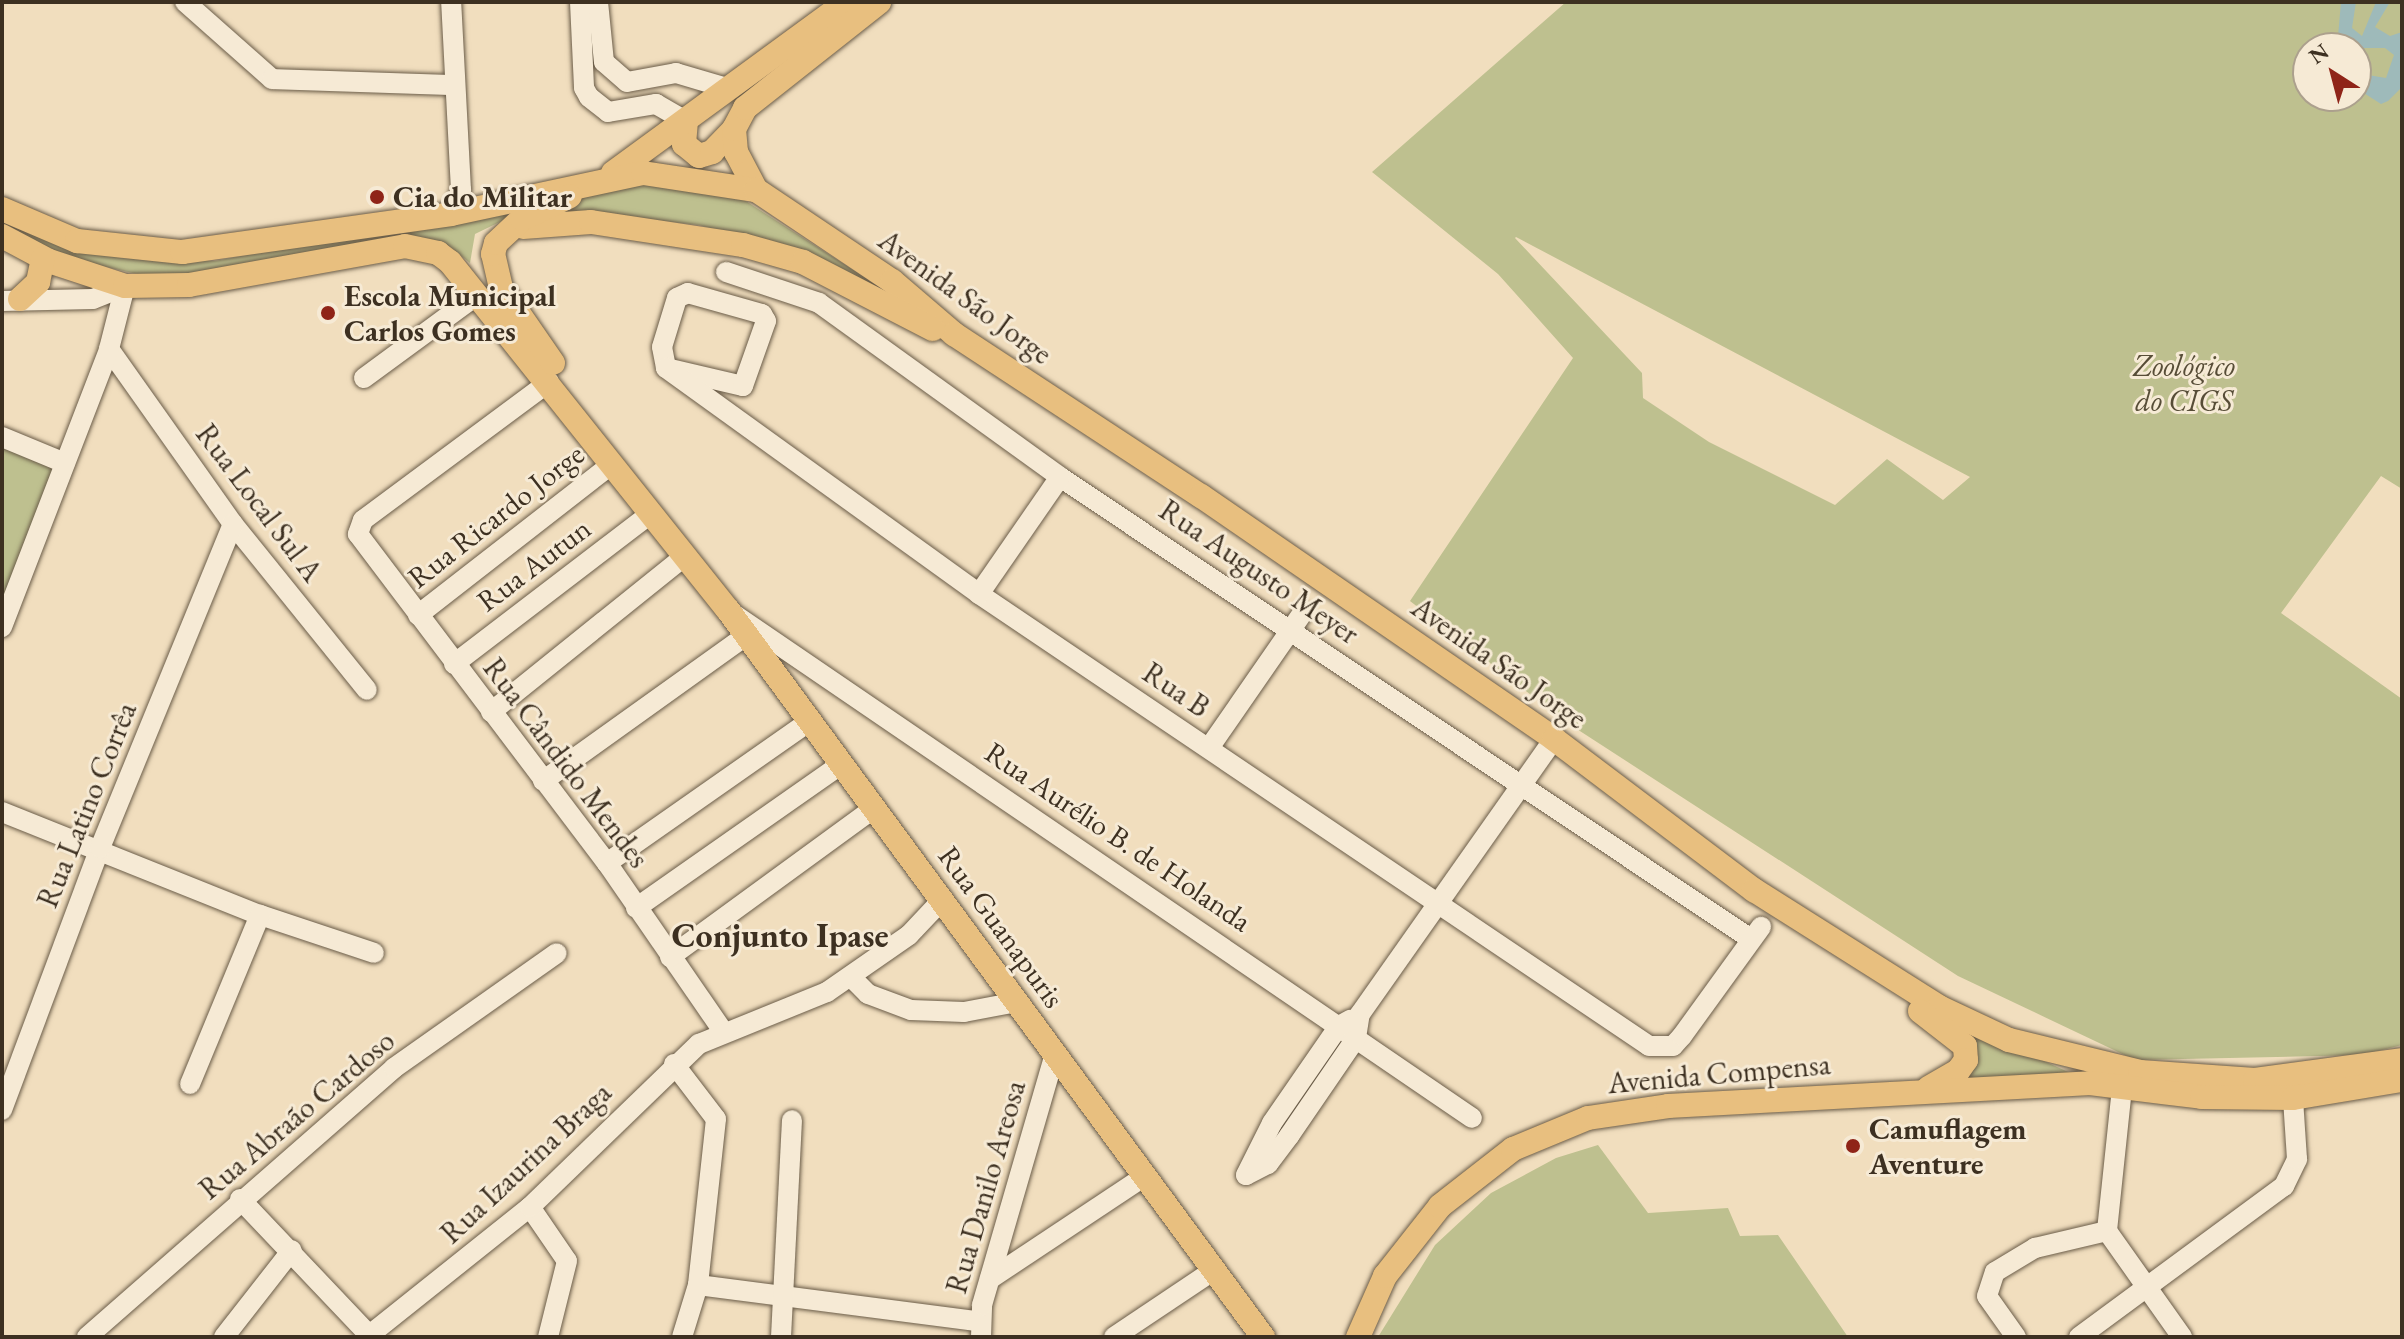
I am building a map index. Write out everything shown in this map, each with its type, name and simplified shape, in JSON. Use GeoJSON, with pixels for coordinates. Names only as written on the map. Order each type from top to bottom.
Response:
{"type":"FeatureCollection","features":[{"type":"Feature","properties":{"kind":"main road"},"geometry":{"type":"LineString","coordinates":[[605,178],[847,2]]}},
{"type":"Feature","properties":{"kind":"main road"},"geometry":{"type":"LineString","coordinates":[[686,121],[684,144],[699,156],[712,152],[734,129],[757,95],[879,2]]}},
{"type":"Feature","properties":{"kind":"main road"},"geometry":{"type":"LineString","coordinates":[[734,129],[738,160],[756,190]]}},
{"type":"Feature","properties":{"kind":"main road","name":"Avenida São Jorge"},"geometry":{"type":"LineString","coordinates":[[2,209],[77,241],[182,252],[451,214],[605,178],[657,172],[756,190],[892,281],[992,360],[1201,496],[1503,704],[1754,890],[1939,1007],[2009,1040],[2140,1072],[2220,1080],[2299,1078],[2402,1060]]}},
{"type":"Feature","properties":{"kind":"main road","name":"Avenida São Jorge"},"geometry":{"type":"LineString","coordinates":[[504,233],[522,219],[605,178]]}},
{"type":"Feature","properties":{"kind":"main road"},"geometry":{"type":"LineString","coordinates":[[504,233],[535,223],[591,222],[743,245],[803,262],[992,360]]}},
{"type":"Feature","properties":{"kind":"main road","name":"Rua Guanapuris"},"geometry":{"type":"LineString","coordinates":[[504,233],[493,254],[501,288],[658,508],[685,556]]}},
{"type":"Feature","properties":{"kind":"main road"},"geometry":{"type":"LineString","coordinates":[[2,236],[43,259],[125,286]]}},
{"type":"Feature","properties":{"kind":"main road","name":"Rua Guanapuris"},"geometry":{"type":"LineString","coordinates":[[125,286],[189,285],[405,246],[438,253],[549,382],[611,465],[728,610],[1263,1337]]}},
{"type":"Feature","properties":{"kind":"main road"},"geometry":{"type":"LineString","coordinates":[[11,300],[38,282],[43,259]]}},
{"type":"Feature","properties":{"kind":"main road"},"geometry":{"type":"LineString","coordinates":[[1503,704],[1547,749],[1651,830],[1956,1036],[1965,1046],[1966,1060],[1946,1080],[1919,1091]]}},
{"type":"Feature","properties":{"kind":"main road"},"geometry":{"type":"LineString","coordinates":[[2122,1088],[2202,1097],[2293,1098],[2402,1080]]}},
{"type":"Feature","properties":{"kind":"main road","name":"Avenida Compensa"},"geometry":{"type":"LineString","coordinates":[[1358,1337],[1385,1276],[1440,1206],[1476,1174],[1549,1131],[1588,1118],[1668,1106],[1919,1091],[2090,1083],[2122,1088]]}},
{"type":"Feature","properties":{"kind":"street"},"geometry":{"type":"LineString","coordinates":[[185,2],[272,79],[455,85]]}},
{"type":"Feature","properties":{"kind":"street"},"geometry":{"type":"LineString","coordinates":[[451,2],[461,190],[451,214]]}},
{"type":"Feature","properties":{"kind":"street"},"geometry":{"type":"LineString","coordinates":[[580,2],[584,88],[600,107],[616,112],[656,104],[686,121]]}},
{"type":"Feature","properties":{"kind":"street"},"geometry":{"type":"LineString","coordinates":[[598,2],[604,62],[627,82]]}},
{"type":"Feature","properties":{"kind":"street"},"geometry":{"type":"LineString","coordinates":[[600,107],[627,82],[676,73],[730,89]]}},
{"type":"Feature","properties":{"kind":"street","name":"Rua Augusto Meyer"},"geometry":{"type":"LineString","coordinates":[[726,272],[819,303],[1060,477],[1292,629],[1521,787],[1756,933],[1682,1036],[1660,1049]]}},
{"type":"Feature","properties":{"kind":"street"},"geometry":{"type":"LineString","coordinates":[[11,300],[93,299],[125,286]]}},
{"type":"Feature","properties":{"kind":"street"},"geometry":{"type":"LineString","coordinates":[[2,627],[109,349],[125,286]]}},
{"type":"Feature","properties":{"kind":"street"},"geometry":{"type":"LineString","coordinates":[[688,293],[762,314],[766,321],[743,386],[666,368],[662,347],[677,298],[688,293]]}},
{"type":"Feature","properties":{"kind":"street"},"geometry":{"type":"LineString","coordinates":[[364,378],[477,295]]}},
{"type":"Feature","properties":{"kind":"street","name":"Rua Local Sul A"},"geometry":{"type":"LineString","coordinates":[[109,349],[233,524],[367,690]]}},
{"type":"Feature","properties":{"kind":"street","name":"Rua B"},"geometry":{"type":"LineString","coordinates":[[666,368],[979,594],[1209,748],[1436,906],[1660,1049]]}},
{"type":"Feature","properties":{"kind":"street","name":"Rua Cândido Mendes"},"geometry":{"type":"LineString","coordinates":[[549,382],[363,520],[358,534],[607,863],[722,1030]]}},
{"type":"Feature","properties":{"kind":"street"},"geometry":{"type":"LineString","coordinates":[[2,437],[65,463]]}},
{"type":"Feature","properties":{"kind":"street","name":"Rua Ricardo Jorge"},"geometry":{"type":"LineString","coordinates":[[418,615],[611,465]]}},
{"type":"Feature","properties":{"kind":"street"},"geometry":{"type":"LineString","coordinates":[[979,594],[1060,477]]}},
{"type":"Feature","properties":{"kind":"street","name":"Rua Autun"},"geometry":{"type":"LineString","coordinates":[[454,664],[650,514]]}},
{"type":"Feature","properties":{"kind":"street","name":"Rua Latino Corrêa"},"geometry":{"type":"LineString","coordinates":[[2,1110],[100,848],[233,524]]}},
{"type":"Feature","properties":{"kind":"street"},"geometry":{"type":"LineString","coordinates":[[491,712],[685,556]]}},
{"type":"Feature","properties":{"kind":"street","name":"Rua Aurélio B. de Holanda"},"geometry":{"type":"LineString","coordinates":[[728,610],[1472,1118]]}},
{"type":"Feature","properties":{"kind":"street"},"geometry":{"type":"LineString","coordinates":[[1209,748],[1303,612]]}},
{"type":"Feature","properties":{"kind":"street"},"geometry":{"type":"LineString","coordinates":[[543,781],[747,635]]}},
{"type":"Feature","properties":{"kind":"street"},"geometry":{"type":"LineString","coordinates":[[607,863],[810,721]]}},
{"type":"Feature","properties":{"kind":"street"},"geometry":{"type":"LineString","coordinates":[[1348,1032],[1272,1123],[1246,1175],[1268,1164],[1360,1014],[1547,749]]}},
{"type":"Feature","properties":{"kind":"street"},"geometry":{"type":"LineString","coordinates":[[636,908],[842,764]]}},
{"type":"Feature","properties":{"kind":"street"},"geometry":{"type":"LineString","coordinates":[[670,957],[874,808]]}},
{"type":"Feature","properties":{"kind":"street"},"geometry":{"type":"LineString","coordinates":[[2,812],[100,848],[260,915],[374,953]]}},
{"type":"Feature","properties":{"kind":"street","name":"Rua Izaurina Braga"},"geometry":{"type":"LineString","coordinates":[[368,1336],[530,1207],[674,1064],[722,1030],[801,1005],[851,977],[909,935],[942,900]]}},
{"type":"Feature","properties":{"kind":"street"},"geometry":{"type":"LineString","coordinates":[[190,1084],[260,915]]}},
{"type":"Feature","properties":{"kind":"street","name":"Rua Abraão Cardoso"},"geometry":{"type":"LineString","coordinates":[[87,1337],[240,1199],[394,1068],[557,953]]}},
{"type":"Feature","properties":{"kind":"street"},"geometry":{"type":"LineString","coordinates":[[851,977],[868,994],[911,1010],[964,1012],[1017,1002]]}},
{"type":"Feature","properties":{"kind":"street","name":"Rua Danilo Areosa"},"geometry":{"type":"LineString","coordinates":[[981,1330],[990,1279],[1055,1054]]}},
{"type":"Feature","properties":{"kind":"street"},"geometry":{"type":"LineString","coordinates":[[674,1064],[716,1119],[698,1285],[682,1337]]}},
{"type":"Feature","properties":{"kind":"street"},"geometry":{"type":"LineString","coordinates":[[2122,1088],[2107,1231],[2182,1337]]}},
{"type":"Feature","properties":{"kind":"street"},"geometry":{"type":"LineString","coordinates":[[2079,1337],[2284,1186],[2297,1159],[2293,1098]]}},
{"type":"Feature","properties":{"kind":"street"},"geometry":{"type":"LineString","coordinates":[[781,1337],[792,1120]]}},
{"type":"Feature","properties":{"kind":"street"},"geometry":{"type":"LineString","coordinates":[[990,1279],[1145,1176]]}},
{"type":"Feature","properties":{"kind":"street"},"geometry":{"type":"LineString","coordinates":[[240,1199],[292,1250],[368,1336]]}},
{"type":"Feature","properties":{"kind":"street"},"geometry":{"type":"LineString","coordinates":[[530,1207],[567,1261],[548,1337]]}},
{"type":"Feature","properties":{"kind":"street"},"geometry":{"type":"LineString","coordinates":[[2016,1337],[1987,1296],[1995,1272],[2035,1248],[2107,1231]]}},
{"type":"Feature","properties":{"kind":"street"},"geometry":{"type":"LineString","coordinates":[[224,1337],[292,1250]]}},
{"type":"Feature","properties":{"kind":"street"},"geometry":{"type":"LineString","coordinates":[[1114,1337],[1214,1270]]}},
{"type":"Feature","properties":{"kind":"street"},"geometry":{"type":"LineString","coordinates":[[698,1285],[981,1330]]}},
{"type":"Feature","properties":{"kind":"green space","name":"Zoológico do CIGS"},"geometry":{"type":"Polygon","coordinates":[[[1566,2],[2402,2],[2402,489],[2381,476],[2281,613],[2402,699],[2402,1045],[2362,1055],[2135,1060],[1958,976],[1566,722],[1410,601],[1573,358],[1498,274],[1372,172],[1566,2]],[[1516,237],[1642,373],[1643,398],[1709,442],[1835,505],[1887,459],[1943,500],[1970,477],[1516,237]]]}},
{"type":"Feature","properties":{"kind":"green space"},"geometry":{"type":"Polygon","coordinates":[[[628,183],[738,196],[906,304],[749,239],[699,225],[645,219],[533,220],[600,188],[628,183]]]}},
{"type":"Feature","properties":{"kind":"green space"},"geometry":{"type":"Polygon","coordinates":[[[549,198],[475,234],[470,263],[449,246],[417,237],[214,273],[146,276],[57,256],[2,228],[2,217],[29,231],[120,258],[215,261],[549,198]]]}},
{"type":"Feature","properties":{"kind":"green space"},"geometry":{"type":"Polygon","coordinates":[[[2,444],[57,467],[2,609],[2,444]]]}},
{"type":"Feature","properties":{"kind":"green space"},"geometry":{"type":"Polygon","coordinates":[[[1925,1007],[2077,1076],[1954,1081],[1970,1066],[1925,1007]]]}},
{"type":"Feature","properties":{"kind":"green space"},"geometry":{"type":"Polygon","coordinates":[[[1598,1145],[1648,1213],[1728,1208],[1740,1236],[1778,1235],[1848,1337],[1378,1337],[1435,1245],[1491,1193],[1556,1158],[1598,1145]]]}},
{"type":"Feature","properties":{"kind":"water"},"geometry":{"type":"Polygon","coordinates":[[[2341,2],[2356,2],[2352,28],[2357,32],[2338,32],[2341,2]]]}},
{"type":"Feature","properties":{"kind":"water"},"geometry":{"type":"Polygon","coordinates":[[[2376,2],[2390,2],[2375,27],[2390,36],[2402,32],[2402,87],[2381,104],[2372,98],[2372,76],[2386,78],[2394,55],[2385,48],[2372,48],[2372,32],[2364,32],[2376,2]]]}},
{"type":"Feature","properties":{"kind":"place","name":"Cia do Militar"},"geometry":{"type":"Point","coordinates":[377,197]}},
{"type":"Feature","properties":{"kind":"place","name":"Escola Municipal Carlos Gomes"},"geometry":{"type":"Point","coordinates":[328,313]}},
{"type":"Feature","properties":{"kind":"place","name":"Camuflagem Aventure"},"geometry":{"type":"Point","coordinates":[1853,1146]}},
{"type":"Feature","properties":{"kind":"district","name":"Conjunto Ipase"},"geometry":{"type":"Point","coordinates":[780,936]}}]}
